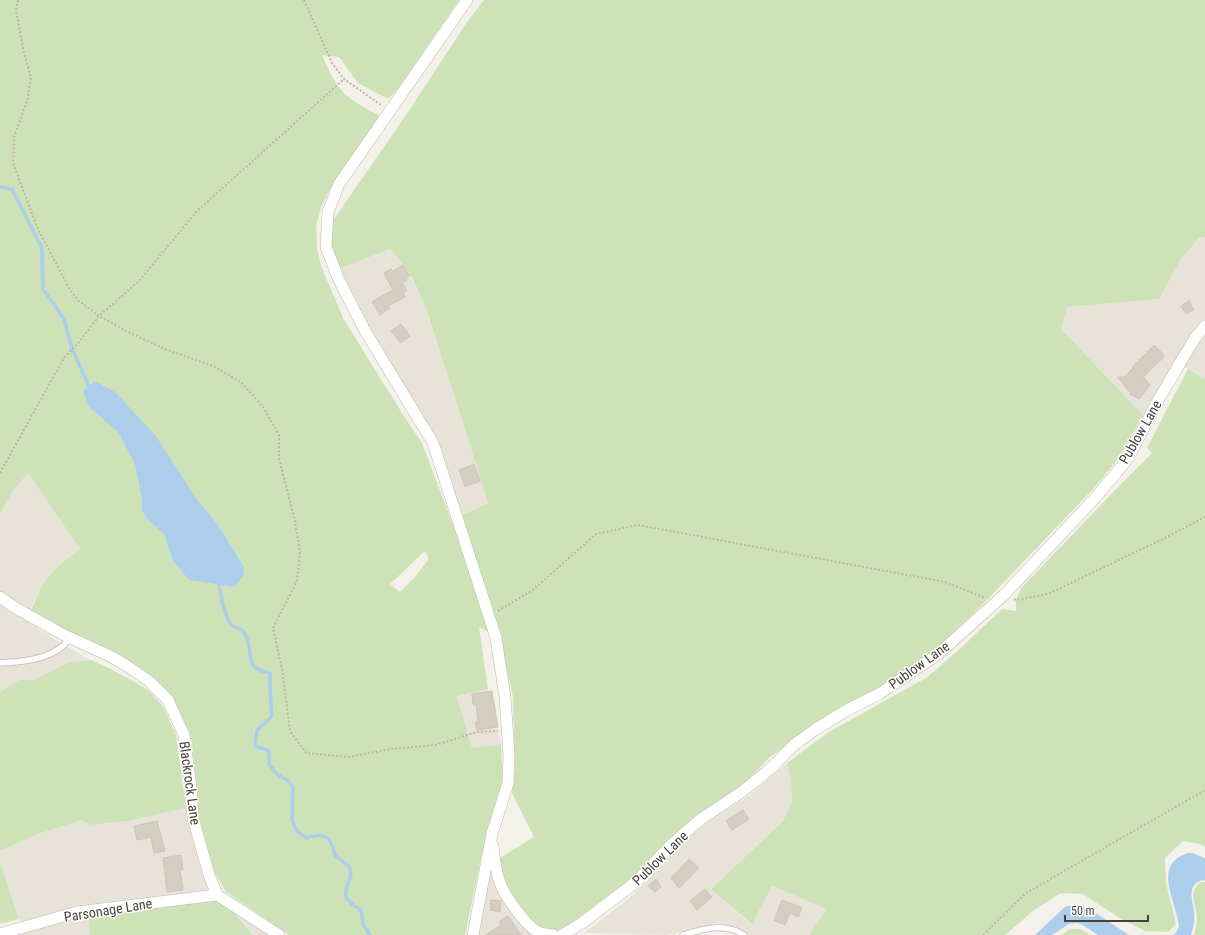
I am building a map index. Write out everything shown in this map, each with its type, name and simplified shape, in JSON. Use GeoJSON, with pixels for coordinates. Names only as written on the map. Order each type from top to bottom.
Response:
{"type":"FeatureCollection","features":[{"type":"Feature","properties":{"kind":"street"},"geometry":{"type":"LineString","coordinates":[[467,0],[339,184],[328,212],[326,247],[339,280],[364,329],[433,443],[496,638],[505,697],[509,754],[508,783],[492,834],[473,935]]}},
{"type":"Feature","properties":{"kind":"street","name":"Publow Lane"},"geometry":{"type":"LineString","coordinates":[[562,935],[582,923],[636,882],[671,845],[701,819],[743,791],[770,770],[795,744],[816,729],[847,710],[879,694],[931,660],[1004,595],[1096,497],[1122,466],[1131,453],[1156,404],[1180,363],[1195,338],[1205,326]]}},
{"type":"Feature","properties":{"kind":"street","name":"Blackrock Lane"},"geometry":{"type":"LineString","coordinates":[[0,597],[14,607],[70,638],[124,664],[149,681],[168,700],[184,735],[191,788],[193,818],[209,874],[217,895]]}},
{"type":"Feature","properties":{"kind":"street"},"geometry":{"type":"LineString","coordinates":[[492,834],[494,860],[500,883],[511,903],[525,921],[538,932],[553,935]]}},
{"type":"Feature","properties":{"kind":"street"},"geometry":{"type":"LineString","coordinates":[[217,895],[279,935]]}},
{"type":"Feature","properties":{"kind":"street","name":"Parsonage Lane"},"geometry":{"type":"LineString","coordinates":[[0,934],[77,912],[217,895]]}},
{"type":"Feature","properties":{"kind":"lane"},"geometry":{"type":"LineString","coordinates":[[0,663],[25,661],[44,656],[64,645],[70,638]]}},
{"type":"Feature","properties":{"kind":"lane"},"geometry":{"type":"LineString","coordinates":[[682,935],[700,930],[721,927],[744,935]]}},
{"type":"Feature","properties":{"kind":"path"},"geometry":{"type":"LineString","coordinates":[[18,0],[16,10],[24,53],[31,78],[27,101],[14,136],[13,164],[38,227],[70,290],[79,301],[99,316],[128,332],[165,349],[213,366],[241,382],[264,407],[279,435],[279,458],[295,522],[300,552],[297,581],[273,628],[282,669],[290,730],[306,753],[349,757],[391,749],[436,745],[477,732],[507,730]]}},
{"type":"Feature","properties":{"kind":"path"},"geometry":{"type":"LineString","coordinates":[[304,0],[332,63],[344,79],[390,112]]}},
{"type":"Feature","properties":{"kind":"path"},"geometry":{"type":"LineString","coordinates":[[0,473],[64,358],[79,342],[99,316],[139,282],[197,211],[344,79]]}},
{"type":"Feature","properties":{"kind":"path"},"geometry":{"type":"LineString","coordinates":[[1004,595],[1016,600],[1048,594],[1205,517]]}},
{"type":"Feature","properties":{"kind":"path"},"geometry":{"type":"LineString","coordinates":[[489,616],[533,590],[596,534],[638,525],[944,582],[995,603]]}},
{"type":"Feature","properties":{"kind":"path"},"geometry":{"type":"LineString","coordinates":[[983,935],[1026,893],[1205,790]]}},
{"type":"Feature","properties":{"kind":"shaded area"},"geometry":{"type":"Polygon","coordinates":[[[1205,237],[1205,379],[1175,361],[1143,415],[1061,329],[1067,307],[1159,299],[1181,259],[1199,238],[1205,237]]]}},
{"type":"Feature","properties":{"kind":"shaded area"},"geometry":{"type":"Polygon","coordinates":[[[390,249],[400,259],[421,296],[455,396],[488,503],[459,516],[437,441],[372,334],[339,269],[390,249]]]}},
{"type":"Feature","properties":{"kind":"shaded area"},"geometry":{"type":"Polygon","coordinates":[[[28,473],[80,549],[58,566],[43,583],[25,620],[91,660],[70,662],[34,680],[19,680],[0,692],[0,514],[13,491],[28,473]]]}},
{"type":"Feature","properties":{"kind":"shaded area"},"geometry":{"type":"Polygon","coordinates":[[[488,689],[501,744],[472,749],[457,696],[488,689]]]}},
{"type":"Feature","properties":{"kind":"shaded area"},"geometry":{"type":"Polygon","coordinates":[[[787,763],[791,779],[792,801],[783,821],[711,889],[751,924],[772,886],[826,909],[809,935],[749,935],[737,927],[718,923],[668,935],[584,933],[626,901],[686,839],[708,822],[750,795],[787,763]]]}},
{"type":"Feature","properties":{"kind":"shaded area"},"geometry":{"type":"Polygon","coordinates":[[[186,808],[189,823],[210,891],[87,907],[90,935],[18,935],[24,933],[0,861],[0,851],[38,834],[82,820],[90,825],[128,821],[186,808]]]}},
{"type":"Feature","properties":{"kind":"shaded area"},"geometry":{"type":"Polygon","coordinates":[[[491,862],[538,935],[477,935],[491,862]]]}},
{"type":"Feature","properties":{"kind":"shaded area"},"geometry":{"type":"Polygon","coordinates":[[[228,906],[273,935],[253,935],[228,906]]]}},
{"type":"Feature","properties":{"kind":"green space"},"geometry":{"type":"Polygon","coordinates":[[[0,0],[459,0],[397,90],[388,99],[358,83],[339,57],[322,55],[333,79],[342,91],[355,102],[380,116],[331,187],[321,207],[316,226],[317,248],[321,266],[344,320],[422,443],[451,520],[488,503],[455,396],[423,301],[409,273],[390,249],[339,269],[331,248],[332,222],[404,118],[467,22],[484,0],[1205,0],[1205,237],[1199,238],[1181,259],[1159,299],[1067,307],[1061,329],[1143,415],[1122,454],[1095,487],[988,599],[931,654],[880,687],[824,718],[770,757],[739,789],[632,879],[574,921],[558,930],[541,929],[523,913],[508,892],[498,859],[534,837],[511,791],[515,771],[513,697],[500,638],[479,627],[488,689],[457,696],[472,748],[501,744],[503,783],[488,826],[465,935],[289,935],[226,892],[215,873],[206,850],[197,816],[192,742],[176,705],[152,677],[99,645],[73,634],[31,610],[43,583],[58,566],[80,549],[28,473],[13,491],[0,514],[0,0]],[[95,381],[83,391],[118,432],[135,465],[142,501],[141,510],[148,520],[164,534],[173,561],[244,567],[219,526],[95,381]],[[425,551],[390,584],[400,592],[414,578],[429,559],[425,551]]]}},
{"type":"Feature","properties":{"kind":"green space"},"geometry":{"type":"Polygon","coordinates":[[[1188,369],[1205,379],[1205,847],[1200,844],[1183,841],[1165,858],[1166,883],[1176,924],[1168,932],[1145,931],[1121,919],[1083,894],[1061,893],[1034,910],[1005,935],[809,935],[826,909],[772,886],[752,924],[711,889],[783,821],[792,801],[791,779],[787,763],[829,732],[926,678],[961,648],[1002,609],[1016,611],[1016,600],[1021,588],[1152,453],[1147,448],[1188,369]]]}},
{"type":"Feature","properties":{"kind":"green space"},"geometry":{"type":"Polygon","coordinates":[[[91,660],[111,669],[147,689],[163,706],[176,735],[186,808],[128,821],[90,825],[82,820],[38,834],[0,851],[0,692],[19,680],[34,680],[70,662],[91,660]]]}},
{"type":"Feature","properties":{"kind":"green space"},"geometry":{"type":"Polygon","coordinates":[[[0,861],[19,919],[0,924],[0,861]]]}},
{"type":"Feature","properties":{"kind":"green space"},"geometry":{"type":"Polygon","coordinates":[[[1201,882],[1205,882],[1205,935],[1194,935],[1197,914],[1193,895],[1194,890],[1201,882]]]}},
{"type":"Feature","properties":{"kind":"green space"},"geometry":{"type":"Polygon","coordinates":[[[217,900],[228,906],[253,935],[90,935],[88,917],[217,900]]]}},
{"type":"Feature","properties":{"kind":"green space"},"geometry":{"type":"Polygon","coordinates":[[[1070,929],[1080,929],[1090,935],[1061,935],[1070,929]]]}},
{"type":"Feature","properties":{"kind":"water"},"geometry":{"type":"Polygon","coordinates":[[[95,381],[115,392],[156,436],[194,495],[219,526],[244,567],[243,576],[235,587],[189,580],[173,561],[164,534],[148,520],[141,510],[142,501],[135,465],[118,432],[89,407],[83,391],[95,381]]]}},
{"type":"Feature","properties":{"kind":"water"},"geometry":{"type":"Polygon","coordinates":[[[1188,853],[1205,858],[1205,880],[1195,884],[1192,888],[1194,919],[1191,935],[1172,935],[1176,933],[1179,926],[1171,895],[1168,875],[1171,866],[1177,859],[1188,853]]]}},
{"type":"Feature","properties":{"kind":"water"},"geometry":{"type":"Polygon","coordinates":[[[1076,904],[1088,908],[1129,935],[1098,935],[1081,924],[1076,923],[1069,924],[1052,935],[1035,935],[1065,907],[1076,904]]]}},
{"type":"Feature","properties":{"kind":"building"},"geometry":{"type":"Polygon","coordinates":[[[403,265],[410,276],[402,283],[407,290],[403,293],[405,297],[388,306],[390,308],[380,315],[372,302],[393,290],[384,273],[391,269],[393,271],[403,265]]]}},
{"type":"Feature","properties":{"kind":"building"},"geometry":{"type":"Polygon","coordinates":[[[1189,301],[1194,310],[1186,314],[1181,306],[1189,301]]]}},
{"type":"Feature","properties":{"kind":"building"},"geometry":{"type":"Polygon","coordinates":[[[401,324],[410,336],[401,343],[391,331],[401,324]]]}},
{"type":"Feature","properties":{"kind":"building"},"geometry":{"type":"Polygon","coordinates":[[[1154,345],[1165,356],[1143,377],[1150,385],[1139,399],[1130,394],[1131,393],[1117,377],[1124,377],[1154,345]]]}},
{"type":"Feature","properties":{"kind":"building"},"geometry":{"type":"Polygon","coordinates":[[[474,464],[480,481],[465,487],[459,470],[474,464]]]}},
{"type":"Feature","properties":{"kind":"building"},"geometry":{"type":"Polygon","coordinates":[[[492,691],[498,727],[477,730],[475,722],[478,722],[476,704],[473,704],[472,694],[492,691]]]}},
{"type":"Feature","properties":{"kind":"building"},"geometry":{"type":"Polygon","coordinates":[[[743,810],[749,819],[732,830],[726,821],[743,810]]]}},
{"type":"Feature","properties":{"kind":"building"},"geometry":{"type":"Polygon","coordinates":[[[157,821],[165,851],[154,853],[151,837],[137,840],[134,826],[157,821]]]}},
{"type":"Feature","properties":{"kind":"building"},"geometry":{"type":"Polygon","coordinates":[[[181,855],[183,870],[180,870],[183,890],[167,892],[163,858],[181,855]]]}},
{"type":"Feature","properties":{"kind":"building"},"geometry":{"type":"Polygon","coordinates":[[[689,859],[699,868],[679,888],[671,878],[689,859]]]}},
{"type":"Feature","properties":{"kind":"building"},"geometry":{"type":"Polygon","coordinates":[[[656,879],[661,887],[655,892],[648,886],[656,879]]]}},
{"type":"Feature","properties":{"kind":"building"},"geometry":{"type":"Polygon","coordinates":[[[705,889],[712,897],[697,910],[690,901],[705,889]]]}},
{"type":"Feature","properties":{"kind":"building"},"geometry":{"type":"Polygon","coordinates":[[[491,900],[501,901],[500,912],[490,910],[491,900]]]}},
{"type":"Feature","properties":{"kind":"building"},"geometry":{"type":"Polygon","coordinates":[[[782,900],[802,908],[798,917],[790,913],[785,925],[774,920],[782,900]]]}},
{"type":"Feature","properties":{"kind":"building"},"geometry":{"type":"Polygon","coordinates":[[[508,916],[521,935],[485,935],[501,925],[499,922],[508,916]]]}},
{"type":"Feature","properties":{"kind":"waterway"},"geometry":{"type":"LineString","coordinates":[[0,187],[12,189],[42,248],[43,289],[64,319],[72,349],[89,386]]}},
{"type":"Feature","properties":{"kind":"waterway"},"geometry":{"type":"LineString","coordinates":[[219,584],[223,606],[227,617],[232,625],[241,629],[246,636],[253,664],[256,668],[270,673],[272,716],[257,730],[255,746],[269,751],[269,764],[277,774],[288,781],[293,788],[292,820],[297,831],[306,838],[319,835],[326,837],[331,843],[336,856],[349,867],[351,875],[345,894],[348,900],[361,910],[363,924],[370,935]]}}]}
